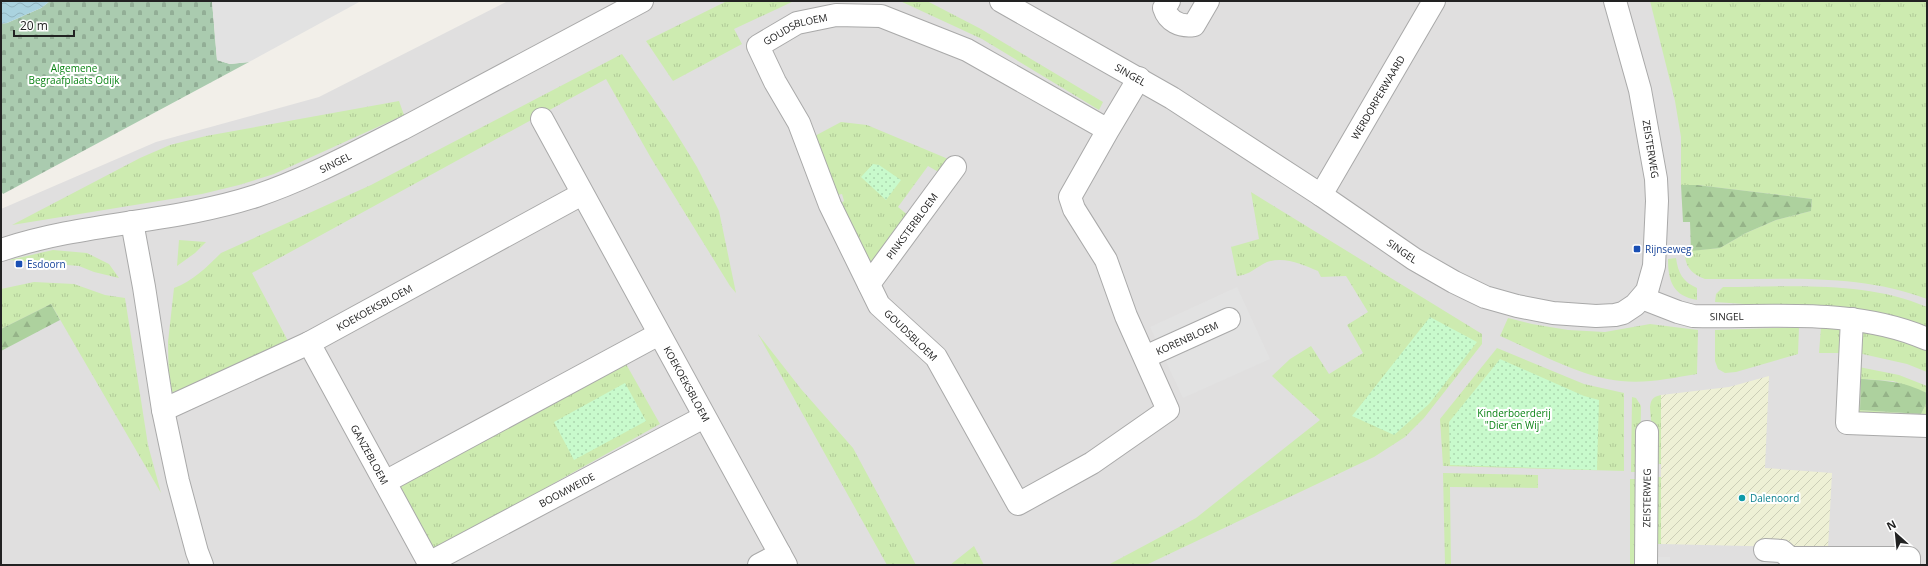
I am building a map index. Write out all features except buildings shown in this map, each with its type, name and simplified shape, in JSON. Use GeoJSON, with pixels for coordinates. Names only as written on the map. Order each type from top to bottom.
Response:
{"type":"FeatureCollection","features":[{"type":"Feature","properties":{"kind":"street","name":"SINGEL"},"geometry":{"type":"LineString","coordinates":[[1,250],[48,236],[222,206],[255,196],[304,178],[416,121],[642,1]]}},
{"type":"Feature","properties":{"kind":"street","name":"SINGEL"},"geometry":{"type":"LineString","coordinates":[[1001,1],[1138,78],[1321,195],[1414,259],[1454,282],[1485,297],[1537,311],[1596,316],[1623,313],[1642,298],[1678,312],[1693,316],[1852,319],[1890,326],[1927,339]]}},
{"type":"Feature","properties":{"kind":"street"},"geometry":{"type":"LineString","coordinates":[[1169,1],[1164,8],[1167,16],[1175,23],[1187,26],[1194,25],[1208,1]]}},
{"type":"Feature","properties":{"kind":"street","name":"WERDORPERWAARD"},"geometry":{"type":"LineString","coordinates":[[1321,195],[1434,1]]}},
{"type":"Feature","properties":{"kind":"street","name":"ZEISTERWEG"},"geometry":{"type":"LineString","coordinates":[[1615,1],[1640,90],[1658,201],[1654,266],[1650,283],[1642,298]]}},
{"type":"Feature","properties":{"kind":"street","name":"GOUDSBLOEM"},"geometry":{"type":"LineString","coordinates":[[1108,130],[967,50],[881,16],[836,15],[797,23],[758,46],[775,82],[799,123],[830,204],[879,305],[936,356],[1018,504],[1092,463],[1168,410],[1126,316],[1106,260],[1074,209],[1070,197],[1138,78]]}},
{"type":"Feature","properties":{"kind":"street","name":"KOEKOEKSBLOEM"},"geometry":{"type":"LineString","coordinates":[[542,119],[783,559],[759,565]]}},
{"type":"Feature","properties":{"kind":"street","name":"PINKSTERBLOEM"},"geometry":{"type":"LineString","coordinates":[[869,284],[955,167]]}},
{"type":"Feature","properties":{"kind":"street","name":"KOEKOEKSBLOEM"},"geometry":{"type":"LineString","coordinates":[[163,410],[309,344],[582,194]]}},
{"type":"Feature","properties":{"kind":"street"},"geometry":{"type":"LineString","coordinates":[[132,222],[146,295],[163,410],[178,481],[197,552],[202,565]]}},
{"type":"Feature","properties":{"kind":"street","name":"KORENBLOEM"},"geometry":{"type":"LineString","coordinates":[[1145,357],[1229,319]]}},
{"type":"Feature","properties":{"kind":"street"},"geometry":{"type":"LineString","coordinates":[[1852,319],[1847,423],[1927,426]]}},
{"type":"Feature","properties":{"kind":"street"},"geometry":{"type":"LineString","coordinates":[[385,482],[659,334]]}},
{"type":"Feature","properties":{"kind":"street","name":"GANZEBLOEM"},"geometry":{"type":"LineString","coordinates":[[309,344],[430,564]]}},
{"type":"Feature","properties":{"kind":"street","name":"BOOMWEIDE"},"geometry":{"type":"LineString","coordinates":[[430,564],[704,417]]}},
{"type":"Feature","properties":{"kind":"street","name":"ZEISTERWEG"},"geometry":{"type":"LineString","coordinates":[[1646,565],[1647,432]]}},
{"type":"Feature","properties":{"kind":"street"},"geometry":{"type":"LineString","coordinates":[[1765,550],[1782,550],[1790,558],[1856,562],[1909,558],[1909,565]]}},
{"type":"Feature","properties":{"kind":"shaded area"},"geometry":{"type":"Polygon","coordinates":[[[212,1],[361,1],[249,62],[230,64],[217,60],[212,1]]]}},
{"type":"Feature","properties":{"kind":"shaded area"},"geometry":{"type":"Polygon","coordinates":[[[508,1],[1712,1],[1927,188],[1927,565],[1,565],[1,209],[156,142],[319,97],[508,1]]]}},
{"type":"Feature","properties":{"kind":"shaded area"},"geometry":{"type":"Polygon","coordinates":[[[1237,287],[1270,359],[1183,398],[1150,327],[1237,287]]]}},
{"type":"Feature","properties":{"kind":"shaded area"},"geometry":{"type":"Polygon","coordinates":[[[1654,557],[1670,557],[1670,565],[1654,565],[1654,557]]]}},
{"type":"Feature","properties":{"kind":"green space","name":"Algemene Begraafplaats Odijk"},"geometry":{"type":"Polygon","coordinates":[[[50,1],[212,1],[217,60],[230,64],[249,62],[3,194],[1,191],[1,24],[7,23],[41,8],[50,1]]]}},
{"type":"Feature","properties":{"kind":"green space"},"geometry":{"type":"Polygon","coordinates":[[[727,1],[794,1],[734,29],[742,44],[673,81],[646,41],[727,1]]]}},
{"type":"Feature","properties":{"kind":"green space"},"geometry":{"type":"Polygon","coordinates":[[[900,1],[927,1],[981,29],[1103,102],[1099,110],[982,39],[900,1]]]}},
{"type":"Feature","properties":{"kind":"green space"},"geometry":{"type":"Polygon","coordinates":[[[1650,1],[1927,1],[1927,299],[1901,290],[1846,281],[1818,279],[1705,279],[1692,272],[1686,261],[1684,251],[1720,248],[1746,233],[1776,220],[1811,211],[1812,199],[1697,185],[1681,185],[1681,137],[1675,101],[1650,1]]]}},
{"type":"Feature","properties":{"kind":"green space"},"geometry":{"type":"Polygon","coordinates":[[[622,54],[670,123],[697,167],[719,211],[736,293],[730,286],[651,158],[606,79],[252,273],[288,341],[197,386],[169,393],[168,342],[174,288],[194,278],[221,253],[371,185],[622,54]]]}},
{"type":"Feature","properties":{"kind":"green space"},"geometry":{"type":"Polygon","coordinates":[[[399,101],[404,115],[274,174],[239,185],[202,194],[12,225],[140,158],[170,145],[206,136],[399,101]]]}},
{"type":"Feature","properties":{"kind":"green space"},"geometry":{"type":"Polygon","coordinates":[[[841,122],[867,125],[953,161],[942,174],[928,166],[898,207],[909,216],[875,264],[860,254],[837,206],[844,201],[842,194],[834,196],[811,138],[841,122]]]}},
{"type":"Feature","properties":{"kind":"green space"},"geometry":{"type":"Polygon","coordinates":[[[873,164],[879,165],[901,180],[886,200],[861,177],[873,164]]]}},
{"type":"Feature","properties":{"kind":"green space"},"geometry":{"type":"Polygon","coordinates":[[[1681,185],[1697,185],[1812,199],[1811,211],[1776,220],[1746,233],[1720,248],[1691,251],[1690,222],[1683,222],[1681,185]]]}},
{"type":"Feature","properties":{"kind":"green space"},"geometry":{"type":"Polygon","coordinates":[[[1251,192],[1482,334],[1482,344],[1424,418],[1405,437],[1374,457],[1146,565],[1108,565],[1196,518],[1320,420],[1272,376],[1290,359],[1311,346],[1329,374],[1363,353],[1347,325],[1368,312],[1346,276],[1321,277],[1318,271],[1306,266],[1294,262],[1274,260],[1237,276],[1231,247],[1259,239],[1251,192]]]}},
{"type":"Feature","properties":{"kind":"green space"},"geometry":{"type":"Polygon","coordinates":[[[179,240],[206,242],[195,253],[177,266],[179,240]]]}},
{"type":"Feature","properties":{"kind":"green space"},"geometry":{"type":"Polygon","coordinates":[[[53,250],[87,253],[109,264],[119,278],[94,272],[79,266],[9,260],[53,250]]]}},
{"type":"Feature","properties":{"kind":"green space"},"geometry":{"type":"Polygon","coordinates":[[[1676,258],[1678,268],[1682,276],[1688,283],[1697,288],[1697,300],[1682,295],[1677,291],[1671,281],[1668,259],[1676,258]]]}},
{"type":"Feature","properties":{"kind":"green space"},"geometry":{"type":"Polygon","coordinates":[[[34,282],[74,284],[105,295],[125,298],[148,445],[161,493],[51,304],[1,329],[1,289],[34,282]]]}},
{"type":"Feature","properties":{"kind":"green space"},"geometry":{"type":"Polygon","coordinates":[[[1800,286],[1878,292],[1903,298],[1927,307],[1927,328],[1887,314],[1842,307],[1773,306],[1715,302],[1716,294],[1723,287],[1800,286]]]}},
{"type":"Feature","properties":{"kind":"green space"},"geometry":{"type":"Polygon","coordinates":[[[51,304],[60,320],[1,351],[1,329],[51,304]]]}},
{"type":"Feature","properties":{"kind":"green space"},"geometry":{"type":"Polygon","coordinates":[[[1430,317],[1477,342],[1429,404],[1394,435],[1352,416],[1430,317]]]}},
{"type":"Feature","properties":{"kind":"green space"},"geometry":{"type":"Polygon","coordinates":[[[1508,318],[1568,330],[1605,332],[1650,324],[1698,330],[1697,374],[1640,382],[1606,379],[1590,375],[1559,363],[1500,336],[1508,318]]]}},
{"type":"Feature","properties":{"kind":"green space"},"geometry":{"type":"Polygon","coordinates":[[[1799,327],[1798,354],[1736,372],[1725,373],[1718,369],[1715,361],[1715,330],[1799,327]]]}},
{"type":"Feature","properties":{"kind":"green space"},"geometry":{"type":"Polygon","coordinates":[[[1821,327],[1844,329],[1843,353],[1819,353],[1821,327]]]}},
{"type":"Feature","properties":{"kind":"green space"},"geometry":{"type":"Polygon","coordinates":[[[1860,330],[1880,334],[1927,350],[1927,372],[1907,364],[1858,353],[1860,330]]]}},
{"type":"Feature","properties":{"kind":"green space"},"geometry":{"type":"Polygon","coordinates":[[[758,334],[801,389],[853,448],[916,565],[887,565],[758,334]]]}},
{"type":"Feature","properties":{"kind":"green space","name":"Kinderboerderij \"Dier en Wij\""},"geometry":{"type":"Polygon","coordinates":[[[1497,348],[1584,384],[1624,393],[1624,471],[1443,466],[1440,419],[1497,348]]]}},
{"type":"Feature","properties":{"kind":"green space","name":"Kinderboerderij \"Dier en Wij\""},"geometry":{"type":"Polygon","coordinates":[[[1500,359],[1584,396],[1599,400],[1597,470],[1450,465],[1449,422],[1500,359]]]}},
{"type":"Feature","properties":{"kind":"green space"},"geometry":{"type":"Polygon","coordinates":[[[626,364],[660,424],[432,551],[395,489],[626,364]]]}},
{"type":"Feature","properties":{"kind":"green space"},"geometry":{"type":"Polygon","coordinates":[[[1854,366],[1899,375],[1927,386],[1927,393],[1893,381],[1861,379],[1860,410],[1921,414],[1927,402],[1927,421],[1853,417],[1854,366]]]}},
{"type":"Feature","properties":{"kind":"green space"},"geometry":{"type":"Polygon","coordinates":[[[1769,376],[1765,468],[1832,473],[1828,548],[1661,544],[1661,395],[1729,387],[1769,376]]]}},
{"type":"Feature","properties":{"kind":"green space"},"geometry":{"type":"Polygon","coordinates":[[[1861,379],[1887,381],[1910,386],[1927,393],[1927,402],[1921,414],[1860,410],[1861,379]]]}},
{"type":"Feature","properties":{"kind":"green space"},"geometry":{"type":"Polygon","coordinates":[[[625,383],[646,421],[574,460],[554,422],[625,383]]]}},
{"type":"Feature","properties":{"kind":"green space"},"geometry":{"type":"Polygon","coordinates":[[[1661,395],[1661,464],[1654,464],[1650,407],[1653,399],[1661,395]]]}},
{"type":"Feature","properties":{"kind":"green space"},"geometry":{"type":"Polygon","coordinates":[[[1632,397],[1636,398],[1641,406],[1640,472],[1631,472],[1632,397]]]}},
{"type":"Feature","properties":{"kind":"green space"},"geometry":{"type":"Polygon","coordinates":[[[1443,473],[1538,475],[1538,488],[1450,487],[1451,565],[1445,565],[1443,473]]]}},
{"type":"Feature","properties":{"kind":"green space"},"geometry":{"type":"Polygon","coordinates":[[[1654,477],[1661,477],[1661,544],[1653,544],[1654,477]]]}},
{"type":"Feature","properties":{"kind":"green space"},"geometry":{"type":"Polygon","coordinates":[[[1630,479],[1640,479],[1640,565],[1630,565],[1630,479]]]}},
{"type":"Feature","properties":{"kind":"green space"},"geometry":{"type":"Polygon","coordinates":[[[974,546],[984,565],[950,565],[974,546]]]}},
{"type":"Feature","properties":{"kind":"water"},"geometry":{"type":"Polygon","coordinates":[[[1,1],[50,1],[41,8],[7,23],[1,24],[1,1]]]}},
{"type":"Feature","properties":{"kind":"place","name":"Rijnseweg"},"geometry":{"type":"Point","coordinates":[1637,249]}},
{"type":"Feature","properties":{"kind":"place","name":"Esdoorn"},"geometry":{"type":"Point","coordinates":[19,264]}},
{"type":"Feature","properties":{"kind":"place","name":"Dalenoord"},"geometry":{"type":"Point","coordinates":[1742,498]}}]}
